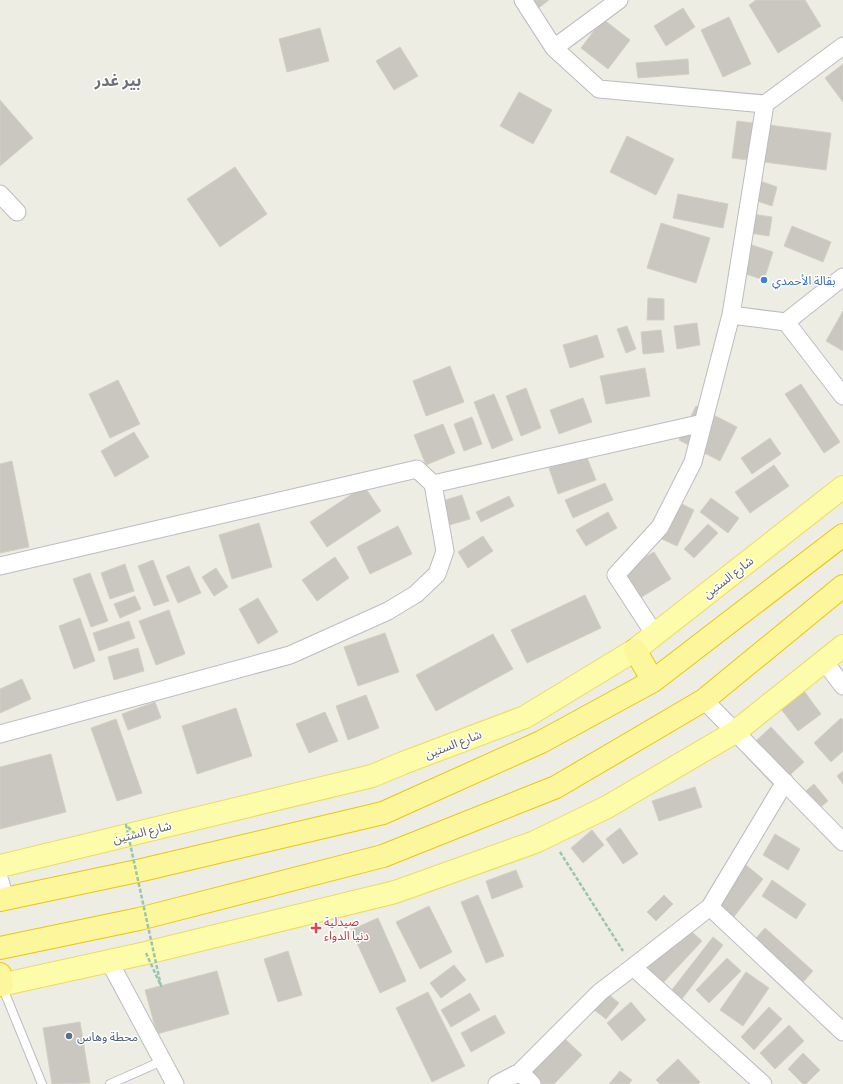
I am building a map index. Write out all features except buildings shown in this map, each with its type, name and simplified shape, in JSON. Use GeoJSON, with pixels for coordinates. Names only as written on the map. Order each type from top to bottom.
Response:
{"type":"FeatureCollection","features":[{"type":"Feature","properties":{"kind":"highway"},"geometry":{"type":"LineString","coordinates":[[2,894],[142,870],[383,813],[542,742],[652,681],[843,535]]}},
{"type":"Feature","properties":{"kind":"highway"},"geometry":{"type":"LineString","coordinates":[[0,948],[139,919],[383,856],[556,787],[704,700],[843,586]]}},
{"type":"Feature","properties":{"kind":"highway"},"geometry":{"type":"LineString","coordinates":[[635,650],[652,681]]}},
{"type":"Feature","properties":{"kind":"main road","name":"شارع الستين"},"geometry":{"type":"LineString","coordinates":[[0,866],[372,776],[525,717],[635,650],[843,487]]}},
{"type":"Feature","properties":{"kind":"main road"},"geometry":{"type":"LineString","coordinates":[[1,982],[146,953],[395,892],[534,842],[607,807],[734,732],[843,646]]}},
{"type":"Feature","properties":{"kind":"street"},"geometry":{"type":"LineString","coordinates":[[523,0],[554,48],[599,89],[765,104],[843,46]]}},
{"type":"Feature","properties":{"kind":"street"},"geometry":{"type":"LineString","coordinates":[[554,48],[620,0]]}},
{"type":"Feature","properties":{"kind":"street"},"geometry":{"type":"LineString","coordinates":[[655,635],[616,575],[660,527],[694,462],[731,315],[765,104]]}},
{"type":"Feature","properties":{"kind":"street"},"geometry":{"type":"LineString","coordinates":[[0,194],[17,212]]}},
{"type":"Feature","properties":{"kind":"street"},"geometry":{"type":"LineString","coordinates":[[786,322],[843,277]]}},
{"type":"Feature","properties":{"kind":"street"},"geometry":{"type":"LineString","coordinates":[[731,315],[786,322],[843,396]]}},
{"type":"Feature","properties":{"kind":"street"},"geometry":{"type":"LineString","coordinates":[[433,484],[703,423]]}},
{"type":"Feature","properties":{"kind":"street"},"geometry":{"type":"LineString","coordinates":[[0,566],[417,469],[433,484],[445,551],[437,574],[416,594],[388,611],[290,655],[0,734]]}},
{"type":"Feature","properties":{"kind":"street"},"geometry":{"type":"LineString","coordinates":[[824,661],[843,686]]}},
{"type":"Feature","properties":{"kind":"street"},"geometry":{"type":"LineString","coordinates":[[704,700],[843,842]]}},
{"type":"Feature","properties":{"kind":"street"},"geometry":{"type":"LineString","coordinates":[[497,1084],[526,1078],[600,992],[710,907],[785,782]]}},
{"type":"Feature","properties":{"kind":"street"},"geometry":{"type":"LineString","coordinates":[[710,907],[843,1032]]}},
{"type":"Feature","properties":{"kind":"street"},"geometry":{"type":"LineString","coordinates":[[109,961],[174,1084]]}},
{"type":"Feature","properties":{"kind":"street"},"geometry":{"type":"LineString","coordinates":[[633,967],[763,1084]]}},
{"type":"Feature","properties":{"kind":"lane"},"geometry":{"type":"LineString","coordinates":[[1,982],[42,1084]]}},
{"type":"Feature","properties":{"kind":"lane"},"geometry":{"type":"LineString","coordinates":[[110,1084],[162,1061]]}},
{"type":"Feature","properties":{"kind":"path"},"geometry":{"type":"LineString","coordinates":[[134,834],[126,825],[161,986],[146,953]]}},
{"type":"Feature","properties":{"kind":"path"},"geometry":{"type":"LineString","coordinates":[[549,835],[633,967]]}},
{"type":"Feature","properties":{"kind":"place","name":"بقالة الأحمدي"},"geometry":{"type":"Point","coordinates":[764,280]}},
{"type":"Feature","properties":{"kind":"place","name":"صيدلية دنيا الدواء"},"geometry":{"type":"Point","coordinates":[316,928]}},
{"type":"Feature","properties":{"kind":"place","name":"محطة وهاس"},"geometry":{"type":"Point","coordinates":[69,1036]}},
{"type":"Feature","properties":{"kind":"district","name":"بير غدر"},"geometry":{"type":"Point","coordinates":[118,80]}}]}
